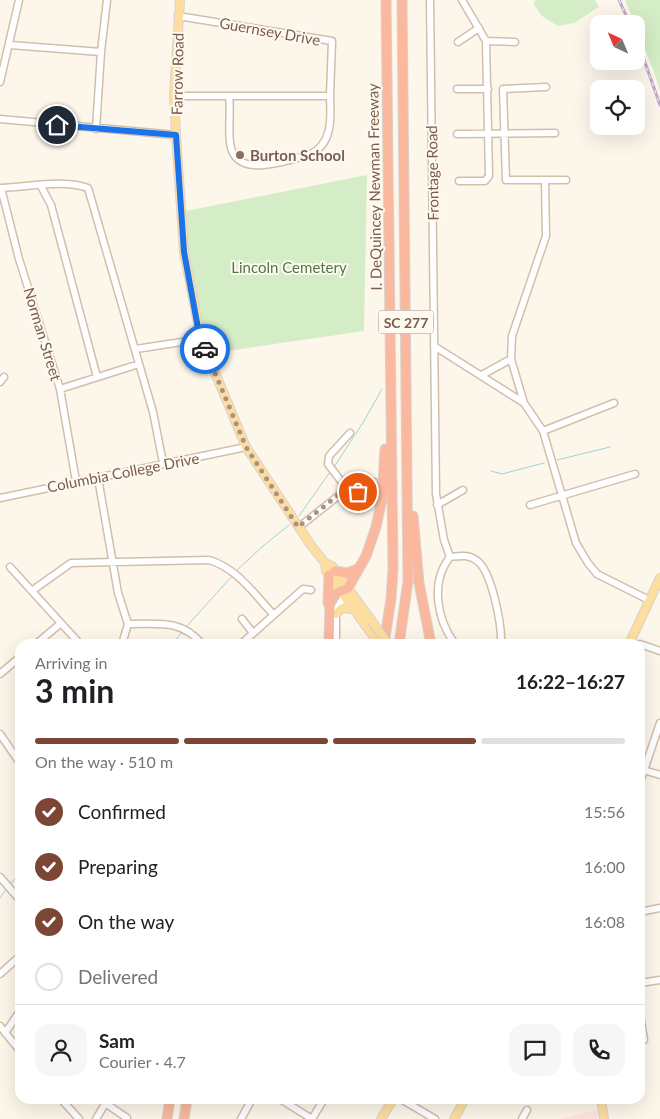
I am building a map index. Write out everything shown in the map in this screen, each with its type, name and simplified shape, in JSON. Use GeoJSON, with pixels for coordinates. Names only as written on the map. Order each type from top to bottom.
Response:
{"type":"FeatureCollection","features":[{"type":"Feature","properties":{"kind":"highway","name":"I. DeQuincey Newman Freeway"},"geometry":{"type":"LineString","coordinates":[[385,639],[391,599],[393,569],[386,0]]}},
{"type":"Feature","properties":{"kind":"highway","name":"I. DeQuincey Newman Freeway"},"geometry":{"type":"LineString","coordinates":[[400,639],[408,580],[402,0]]}},
{"type":"Feature","properties":{"kind":"highway"},"geometry":{"type":"LineString","coordinates":[[329,639],[333,597],[344,592],[358,569],[372,541],[379,516],[390,400]]}},
{"type":"Feature","properties":{"kind":"highway"},"geometry":{"type":"LineString","coordinates":[[407,412],[411,438],[413,520],[419,582],[430,639]]}},
{"type":"Feature","properties":{"kind":"highway"},"geometry":{"type":"LineString","coordinates":[[332,612],[332,573],[347,574],[358,569]]}},
{"type":"Feature","properties":{"kind":"highway"},"geometry":{"type":"LineString","coordinates":[[167,1119],[169,1104]]}},
{"type":"Feature","properties":{"kind":"highway"},"geometry":{"type":"LineString","coordinates":[[184,1119],[186,1104]]}},
{"type":"Feature","properties":{"kind":"main road","name":"Farrow Road"},"geometry":{"type":"LineString","coordinates":[[180,0],[174,96],[176,135],[184,252],[200,339],[246,447],[298,527],[326,563],[326,570],[332,573],[375,639]]}},
{"type":"Feature","properties":{"kind":"main road"},"geometry":{"type":"LineString","coordinates":[[635,639],[649,600],[660,578]]}},
{"type":"Feature","properties":{"kind":"main road","name":"Farrow Road"},"geometry":{"type":"LineString","coordinates":[[344,592],[371,620],[384,639]]}},
{"type":"Feature","properties":{"kind":"main road"},"geometry":{"type":"LineString","coordinates":[[332,612],[342,608],[354,609]]}},
{"type":"Feature","properties":{"kind":"main road"},"geometry":{"type":"LineString","coordinates":[[381,1119],[390,1104]]}},
{"type":"Feature","properties":{"kind":"main road"},"geometry":{"type":"LineString","coordinates":[[454,1119],[462,1104]]}},
{"type":"Feature","properties":{"kind":"main road"},"geometry":{"type":"LineString","coordinates":[[601,1104],[604,1119]]}},
{"type":"Feature","properties":{"kind":"street"},"geometry":{"type":"LineString","coordinates":[[0,82],[10,46],[19,0]]}},
{"type":"Feature","properties":{"kind":"street"},"geometry":{"type":"LineString","coordinates":[[96,129],[101,52],[107,0]]}},
{"type":"Feature","properties":{"kind":"street","name":"Frontage Road"},"geometry":{"type":"LineString","coordinates":[[430,0],[437,505]]}},
{"type":"Feature","properties":{"kind":"street"},"geometry":{"type":"LineString","coordinates":[[459,181],[485,181],[489,176],[486,41],[462,0]]}},
{"type":"Feature","properties":{"kind":"street","name":"Guernsey Drive"},"geometry":{"type":"LineString","coordinates":[[178,16],[332,41],[330,96]]}},
{"type":"Feature","properties":{"kind":"street"},"geometry":{"type":"LineString","coordinates":[[458,42],[479,28]]}},
{"type":"Feature","properties":{"kind":"street"},"geometry":{"type":"LineString","coordinates":[[486,41],[515,42]]}},
{"type":"Feature","properties":{"kind":"street"},"geometry":{"type":"LineString","coordinates":[[10,46],[101,52]]}},
{"type":"Feature","properties":{"kind":"street"},"geometry":{"type":"LineString","coordinates":[[546,87],[503,89],[502,134],[506,180],[566,180]]}},
{"type":"Feature","properties":{"kind":"street"},"geometry":{"type":"LineString","coordinates":[[457,89],[488,89]]}},
{"type":"Feature","properties":{"kind":"street"},"geometry":{"type":"LineString","coordinates":[[174,96],[229,96],[330,96],[331,127],[324,143],[317,151],[309,155],[254,166],[241,162],[233,154],[230,143],[231,114],[229,96]]}},
{"type":"Feature","properties":{"kind":"street"},"geometry":{"type":"LineString","coordinates":[[0,119],[176,135]]}},
{"type":"Feature","properties":{"kind":"street"},"geometry":{"type":"LineString","coordinates":[[458,134],[555,133]]}},
{"type":"Feature","properties":{"kind":"street"},"geometry":{"type":"LineString","coordinates":[[545,180],[546,236],[512,336],[511,359],[524,403],[543,432],[576,543],[588,564],[597,574],[649,600]]}},
{"type":"Feature","properties":{"kind":"street"},"geometry":{"type":"LineString","coordinates":[[97,377],[51,205],[41,186],[79,185],[88,188],[136,348],[153,412],[163,463]]}},
{"type":"Feature","properties":{"kind":"street","name":"Norman Street"},"geometry":{"type":"LineString","coordinates":[[41,186],[2,188],[19,259],[60,389],[76,481]]}},
{"type":"Feature","properties":{"kind":"street"},"geometry":{"type":"LineString","coordinates":[[136,348],[200,339]]}},
{"type":"Feature","properties":{"kind":"street"},"geometry":{"type":"LineString","coordinates":[[434,346],[524,403]]}},
{"type":"Feature","properties":{"kind":"street"},"geometry":{"type":"LineString","coordinates":[[482,375],[511,359]]}},
{"type":"Feature","properties":{"kind":"street"},"geometry":{"type":"LineString","coordinates":[[60,389],[139,364]]}},
{"type":"Feature","properties":{"kind":"street"},"geometry":{"type":"LineString","coordinates":[[543,432],[614,403]]}},
{"type":"Feature","properties":{"kind":"street"},"geometry":{"type":"LineString","coordinates":[[350,433],[329,456],[328,464],[346,489],[354,493],[374,482]]}},
{"type":"Feature","properties":{"kind":"street","name":"Columbia College Drive"},"geometry":{"type":"LineString","coordinates":[[0,498],[246,447]]}},
{"type":"Feature","properties":{"kind":"street"},"geometry":{"type":"LineString","coordinates":[[530,505],[635,474]]}},
{"type":"Feature","properties":{"kind":"street"},"geometry":{"type":"LineString","coordinates":[[98,478],[118,593],[128,624],[124,639]]}},
{"type":"Feature","properties":{"kind":"street"},"geometry":{"type":"LineString","coordinates":[[298,527],[346,489]]}},
{"type":"Feature","properties":{"kind":"street"},"geometry":{"type":"LineString","coordinates":[[450,558],[437,505],[463,490]]}},
{"type":"Feature","properties":{"kind":"street"},"geometry":{"type":"LineString","coordinates":[[451,639],[444,630],[438,595],[441,571],[450,558],[466,556],[481,563],[488,576],[495,600],[500,639]]}},
{"type":"Feature","properties":{"kind":"street"},"geometry":{"type":"LineString","coordinates":[[33,590],[71,563],[209,560],[235,573],[274,615]]}},
{"type":"Feature","properties":{"kind":"street"},"geometry":{"type":"LineString","coordinates":[[10,567],[33,590],[60,624],[75,639]]}},
{"type":"Feature","properties":{"kind":"street"},"geometry":{"type":"LineString","coordinates":[[246,639],[303,589],[311,590]]}},
{"type":"Feature","properties":{"kind":"street"},"geometry":{"type":"LineString","coordinates":[[332,612],[335,639]]}},
{"type":"Feature","properties":{"kind":"street"},"geometry":{"type":"LineString","coordinates":[[242,619],[253,633]]}},
{"type":"Feature","properties":{"kind":"street"},"geometry":{"type":"LineString","coordinates":[[42,639],[60,624]]}},
{"type":"Feature","properties":{"kind":"street"},"geometry":{"type":"LineString","coordinates":[[128,624],[168,624],[181,626],[189,630],[197,639]]}},
{"type":"Feature","properties":{"kind":"street"},"geometry":{"type":"LineString","coordinates":[[645,646],[660,651]]}},
{"type":"Feature","properties":{"kind":"street"},"geometry":{"type":"LineString","coordinates":[[0,674],[15,661]]}},
{"type":"Feature","properties":{"kind":"street"},"geometry":{"type":"LineString","coordinates":[[645,761],[660,723]]}},
{"type":"Feature","properties":{"kind":"street"},"geometry":{"type":"LineString","coordinates":[[0,734],[15,751]]}},
{"type":"Feature","properties":{"kind":"street"},"geometry":{"type":"LineString","coordinates":[[645,770],[660,775]]}},
{"type":"Feature","properties":{"kind":"street"},"geometry":{"type":"LineString","coordinates":[[0,877],[15,894]]}},
{"type":"Feature","properties":{"kind":"street"},"geometry":{"type":"LineString","coordinates":[[645,911],[660,908]]}},
{"type":"Feature","properties":{"kind":"street"},"geometry":{"type":"LineString","coordinates":[[0,974],[15,960]]}},
{"type":"Feature","properties":{"kind":"street"},"geometry":{"type":"LineString","coordinates":[[645,982],[660,980]]}},
{"type":"Feature","properties":{"kind":"street"},"geometry":{"type":"LineString","coordinates":[[5,1033],[15,1018]]}},
{"type":"Feature","properties":{"kind":"street"},"geometry":{"type":"LineString","coordinates":[[0,1026],[15,1045]]}},
{"type":"Feature","properties":{"kind":"street"},"geometry":{"type":"LineString","coordinates":[[66,1104],[79,1119]]}},
{"type":"Feature","properties":{"kind":"street"},"geometry":{"type":"LineString","coordinates":[[96,1119],[105,1104]]}},
{"type":"Feature","properties":{"kind":"street"},"geometry":{"type":"LineString","coordinates":[[111,1104],[127,1118]]}},
{"type":"Feature","properties":{"kind":"street"},"geometry":{"type":"LineString","coordinates":[[241,1119],[249,1104]]}},
{"type":"Feature","properties":{"kind":"street"},"geometry":{"type":"LineString","coordinates":[[288,1104],[312,1119],[321,1104]]}},
{"type":"Feature","properties":{"kind":"street"},"geometry":{"type":"LineString","coordinates":[[410,1104],[435,1119]]}},
{"type":"Feature","properties":{"kind":"street"},"geometry":{"type":"LineString","coordinates":[[522,1119],[527,1110]]}},
{"type":"Feature","properties":{"kind":"shaded area"},"geometry":{"type":"Polygon","coordinates":[[[597,1110],[598,1119],[560,1119],[597,1110]]]}},
{"type":"Feature","properties":{"kind":"green space"},"geometry":{"type":"Polygon","coordinates":[[[535,0],[595,0],[599,7],[574,23],[558,26],[542,16],[534,5],[535,0]]]}},
{"type":"Feature","properties":{"kind":"green space"},"geometry":{"type":"Polygon","coordinates":[[[625,0],[660,0],[660,91],[645,49],[645,15],[631,15],[625,0]]]}},
{"type":"Feature","properties":{"kind":"green space","name":"Lincoln Cemetery"},"geometry":{"type":"Polygon","coordinates":[[[367,175],[364,331],[207,354],[201,339],[181,212],[367,175]]]}},
{"type":"Feature","properties":{"kind":"waterway"},"geometry":{"type":"LineString","coordinates":[[334,467],[382,389]]}},
{"type":"Feature","properties":{"kind":"waterway"},"geometry":{"type":"LineString","coordinates":[[557,460],[610,447]]}},
{"type":"Feature","properties":{"kind":"waterway"},"geometry":{"type":"LineString","coordinates":[[491,471],[502,474],[544,463]]}},
{"type":"Feature","properties":{"kind":"waterway"},"geometry":{"type":"LineString","coordinates":[[299,516],[330,472]]}},
{"type":"Feature","properties":{"kind":"waterway"},"geometry":{"type":"LineString","coordinates":[[235,572],[289,525]]}},
{"type":"Feature","properties":{"kind":"waterway"},"geometry":{"type":"LineString","coordinates":[[185,628],[233,575]]}},
{"type":"Feature","properties":{"kind":"waterway"},"geometry":{"type":"LineString","coordinates":[[176,639],[183,631]]}},
{"type":"Feature","properties":{"kind":"waterway"},"geometry":{"type":"LineString","coordinates":[[10,885],[15,878]]}},
{"type":"Feature","properties":{"kind":"waterway"},"geometry":{"type":"LineString","coordinates":[[0,898],[7,888]]}},
{"type":"Feature","properties":{"kind":"railway"},"geometry":{"type":"LineString","coordinates":[[619,0],[626,15]]}},
{"type":"Feature","properties":{"kind":"railway"},"geometry":{"type":"LineString","coordinates":[[645,62],[660,105]]}},
{"type":"Feature","properties":{"kind":"way so far"},"geometry":{"type":"LineString","coordinates":[[205,349],[246,447],[268,484],[298,527],[327,506],[346,489],[354,493],[358,492]]}},
{"type":"Feature","properties":{"kind":"place","name":"Burton School"},"geometry":{"type":"Point","coordinates":[240,155]}},
{"type":"Feature","properties":{"kind":"route"},"geometry":{"type":"LineString","coordinates":[[57,125],[176,135],[184,252],[200,339],[205,349]]}}]}
